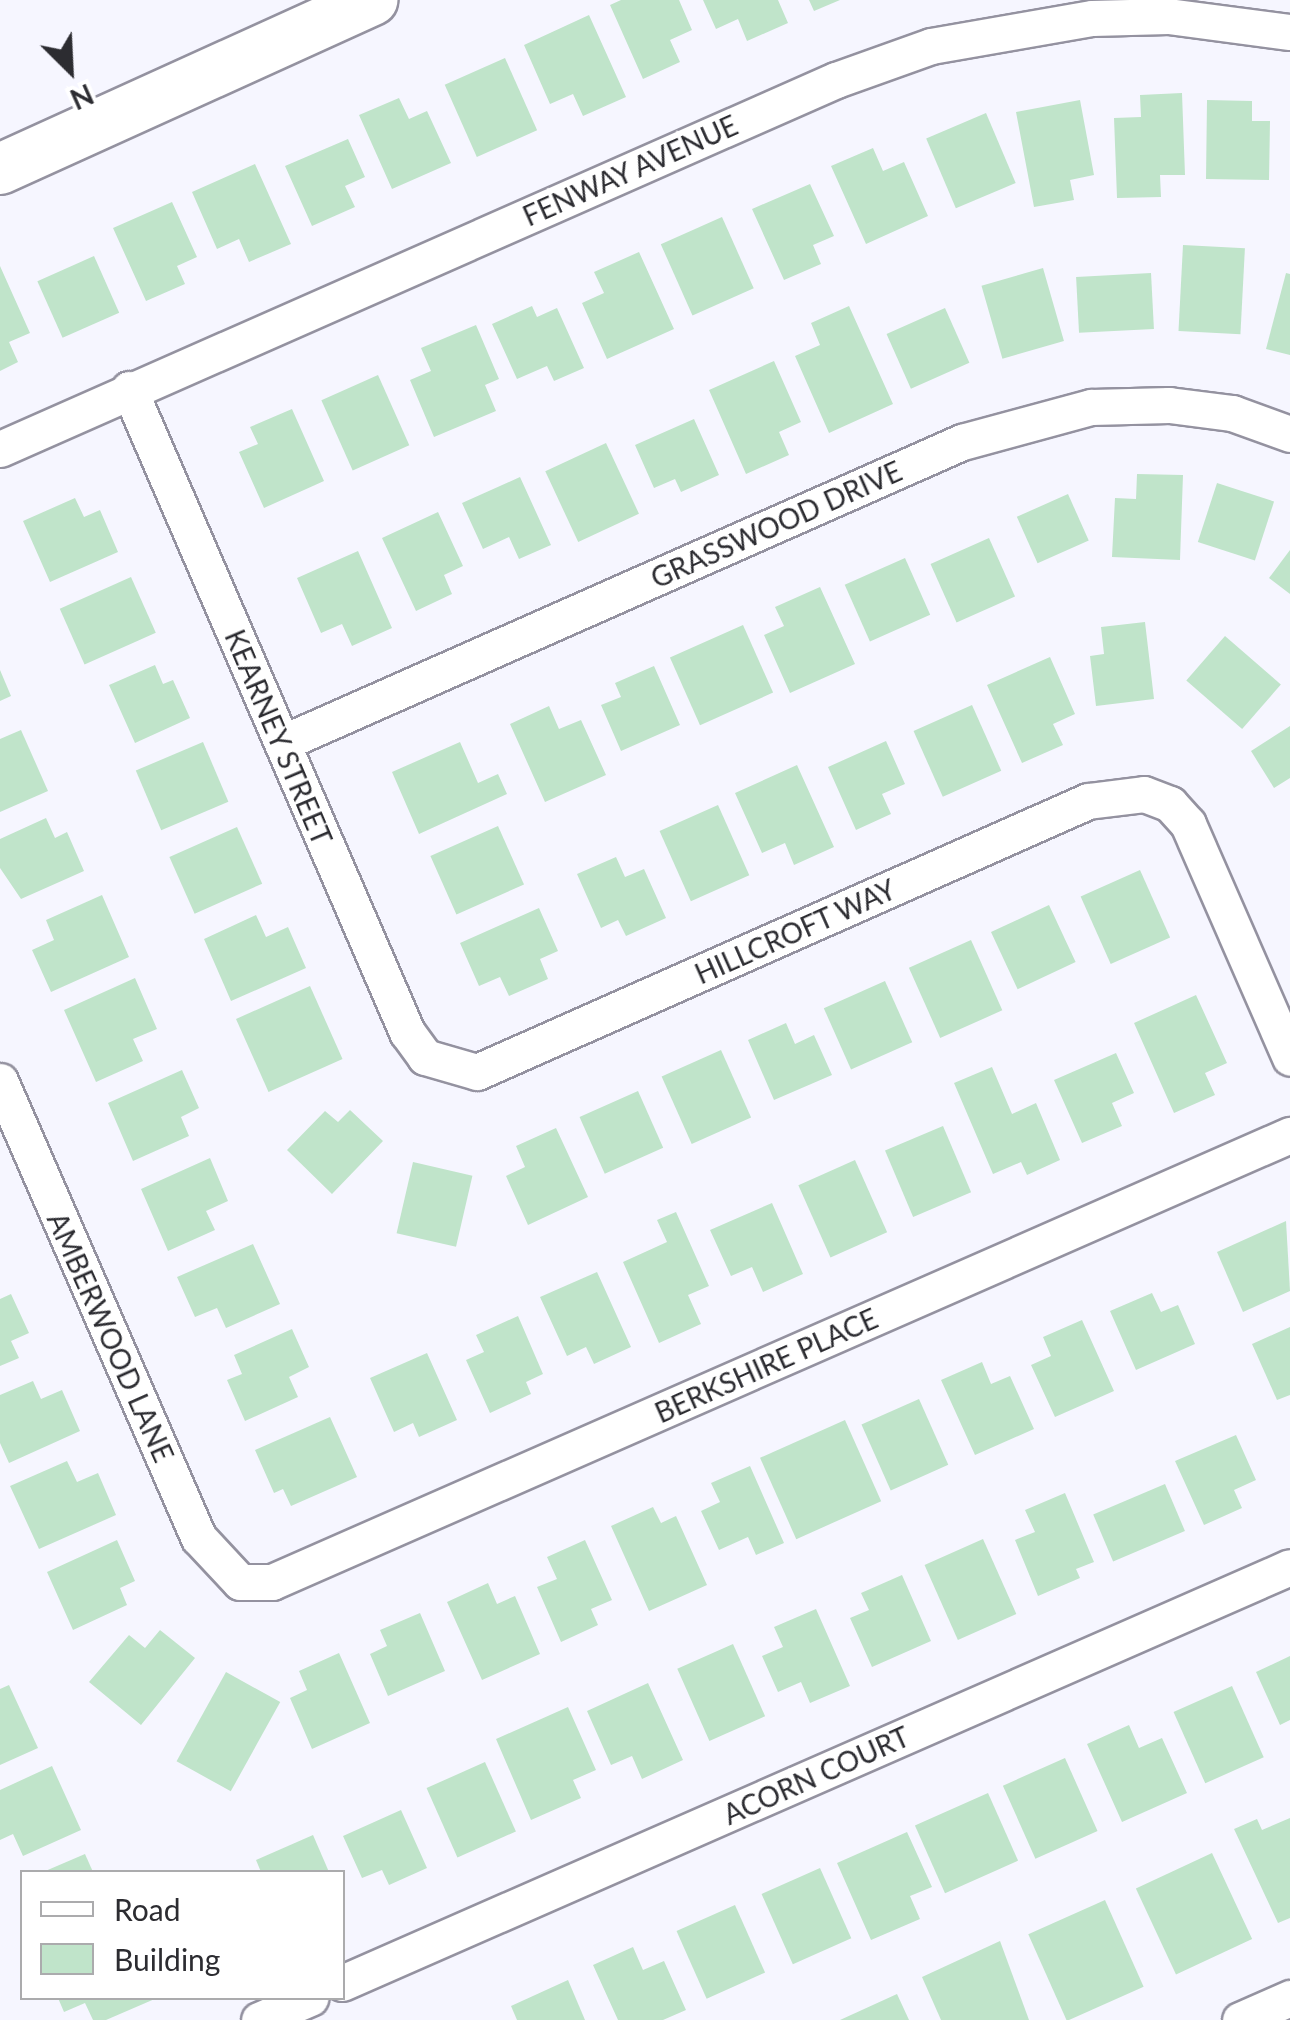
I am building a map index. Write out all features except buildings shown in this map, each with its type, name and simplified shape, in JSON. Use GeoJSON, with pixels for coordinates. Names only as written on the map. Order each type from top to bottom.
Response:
{"type":"FeatureCollection","features":[{"type":"Feature","properties":{"kind":"street"},"geometry":{"type":"LineString","coordinates":[[0,169],[370,0]]}},
{"type":"Feature","properties":{"kind":"street","name":"FENWAY AVENUE"},"geometry":{"type":"LineString","coordinates":[[0,449],[836,80],[932,46],[1092,18],[1168,16],[1290,32]]}},
{"type":"Feature","properties":{"kind":"street","name":"KEARNEY STREET"},"geometry":{"type":"LineString","coordinates":[[129,389],[406,1032],[424,1057],[449,1067]]}},
{"type":"Feature","properties":{"kind":"street","name":"GRASSWOOD DRIVE"},"geometry":{"type":"LineString","coordinates":[[282,743],[962,442],[1091,407],[1150,405],[1232,412],[1290,434]]}},
{"type":"Feature","properties":{"kind":"street","name":"HILLCROFT WAY"},"geometry":{"type":"LineString","coordinates":[[449,1067],[477,1072],[1088,801],[1144,794],[1170,804],[1188,824],[1290,1058]]}},
{"type":"Feature","properties":{"kind":"street","name":"AMBERWOOD LANE"},"geometry":{"type":"LineString","coordinates":[[0,1081],[199,1538],[240,1582]]}},
{"type":"Feature","properties":{"kind":"street","name":"BERKSHIRE PLACE"},"geometry":{"type":"LineString","coordinates":[[240,1582],[272,1582],[1290,1135]]}},
{"type":"Feature","properties":{"kind":"street","name":"ACORN COURT"},"geometry":{"type":"LineString","coordinates":[[345,1982],[1290,1567]]}},
{"type":"Feature","properties":{"kind":"street"},"geometry":{"type":"LineString","coordinates":[[1240,2020],[1290,1998]]}},
{"type":"Feature","properties":{"kind":"street"},"geometry":{"type":"LineString","coordinates":[[259,2020],[305,2000]]}}]}
